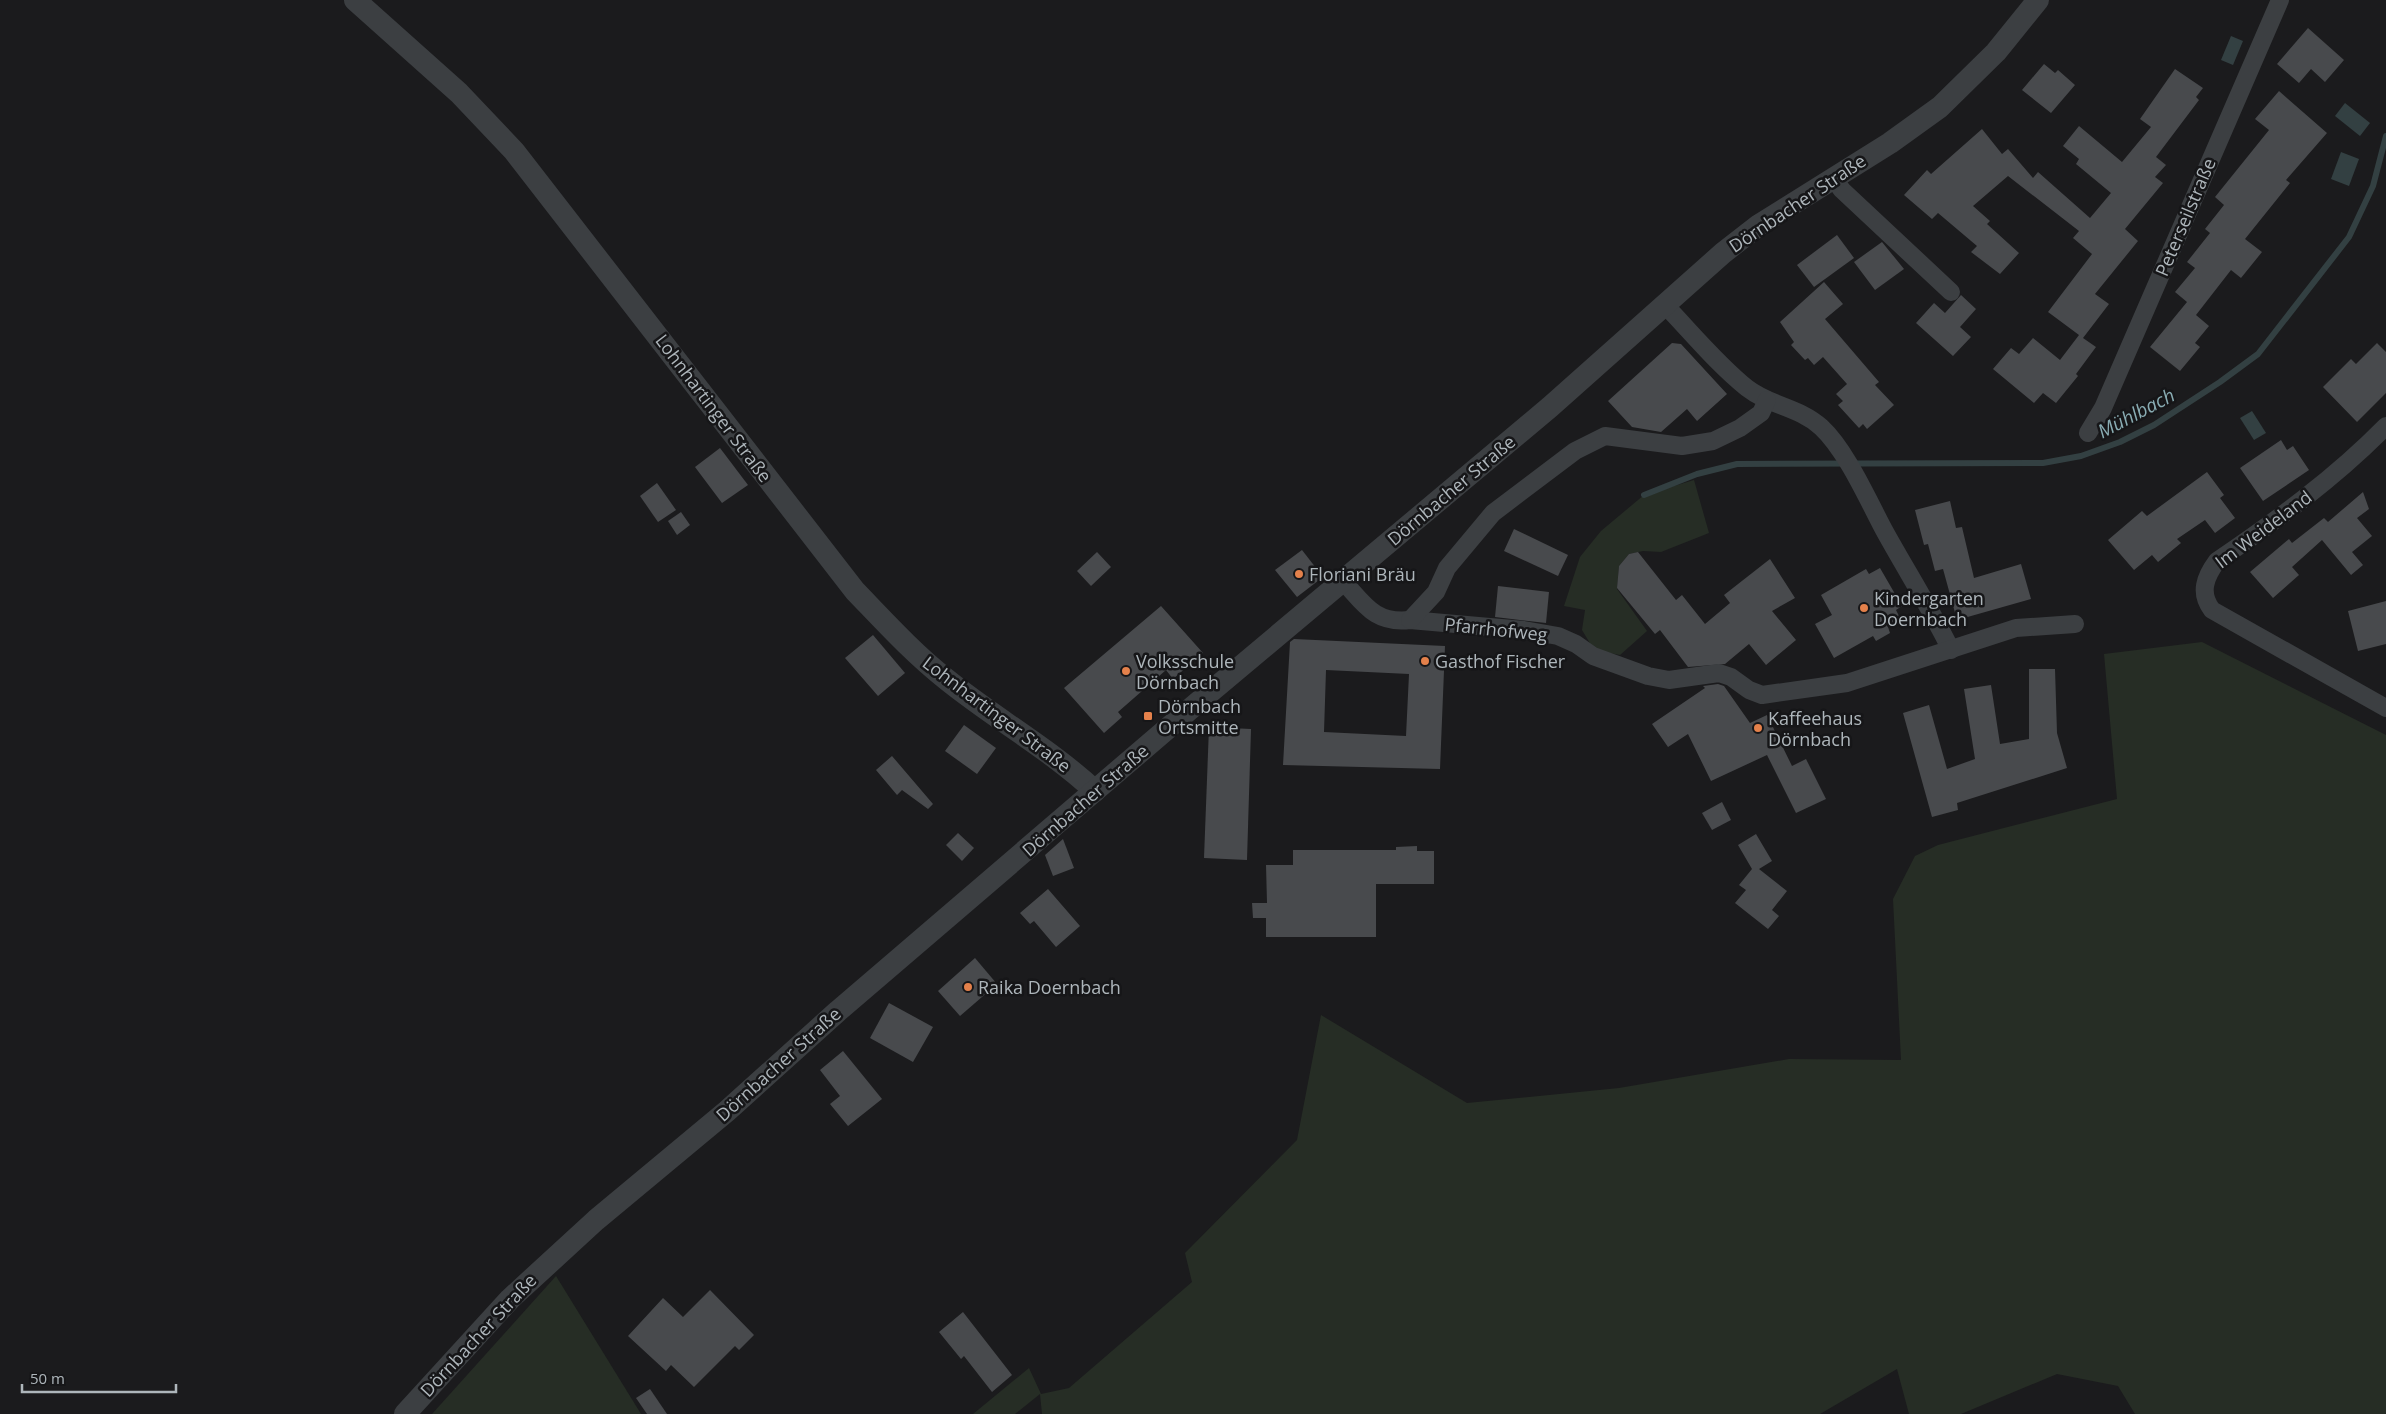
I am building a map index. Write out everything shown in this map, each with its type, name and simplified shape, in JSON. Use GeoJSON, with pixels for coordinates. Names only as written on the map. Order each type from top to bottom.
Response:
{"type":"FeatureCollection","features":[{"type":"Feature","properties":{"kind":"street","name":"Lohnhartinger Straße"},"geometry":{"type":"LineString","coordinates":[[355,0],[459,93],[514,150],[855,591],[903,640],[945,678],[1068,768],[1095,791]]}},
{"type":"Feature","properties":{"kind":"street","name":"Dörnbacher Straße"},"geometry":{"type":"LineString","coordinates":[[405,1414],[466,1344],[552,1258],[727,1111],[838,1011],[1095,791],[1571,389],[1723,252],[1759,225],[1890,143],[1940,107],[1996,52],[2038,0]]}},
{"type":"Feature","properties":{"kind":"street","name":"Peterseilstraße"},"geometry":{"type":"LineString","coordinates":[[2088,433],[2103,408],[2280,0]]}},
{"type":"Feature","properties":{"kind":"street"},"geometry":{"type":"LineString","coordinates":[[1833,178],[1842,190],[1951,292]]}},
{"type":"Feature","properties":{"kind":"street"},"geometry":{"type":"LineString","coordinates":[[1664,304],[1726,369],[1748,389],[1768,400],[1805,414],[1822,427],[1858,482],[1939,625],[1951,650]]}},
{"type":"Feature","properties":{"kind":"street","name":"Pfarrhofweg"},"geometry":{"type":"LineString","coordinates":[[1410,620],[1436,592],[1447,568],[1493,513],[1575,451],[1605,436],[1682,446],[1713,441],[1740,428],[1761,413],[1768,400]]}},
{"type":"Feature","properties":{"kind":"street","name":"Im Weideland"},"geometry":{"type":"LineString","coordinates":[[2386,426],[2352,461],[2217,561],[2206,574],[2204,591],[2206,602],[2212,610],[2386,708]]}},
{"type":"Feature","properties":{"kind":"street","name":"Pfarrhofweg"},"geometry":{"type":"LineString","coordinates":[[1344,581],[1375,615],[1393,622],[1410,620],[1524,630],[1558,636],[1576,644],[1593,656],[1648,676],[1669,680],[1707,673],[1719,673],[1731,677],[1749,690],[1762,695],[1847,683],[2016,628],[2075,624]]}},
{"type":"Feature","properties":{"kind":"shaded area"},"geometry":{"type":"Polygon","coordinates":[[[2231,36],[2243,41],[2233,65],[2221,60],[2231,36]]]}},
{"type":"Feature","properties":{"kind":"shaded area"},"geometry":{"type":"Polygon","coordinates":[[[2345,103],[2370,123],[2360,136],[2335,116],[2345,103]]]}},
{"type":"Feature","properties":{"kind":"shaded area"},"geometry":{"type":"Polygon","coordinates":[[[2341,152],[2359,159],[2349,186],[2331,179],[2341,152]]]}},
{"type":"Feature","properties":{"kind":"shaded area"},"geometry":{"type":"Polygon","coordinates":[[[2252,411],[2266,433],[2254,440],[2240,418],[2252,411]]]}},
{"type":"Feature","properties":{"kind":"shaded area"},"geometry":{"type":"Polygon","coordinates":[[[1694,480],[1709,533],[1661,552],[1643,551],[1629,554],[1619,566],[1617,589],[1647,631],[1620,655],[1594,650],[1582,630],[1585,610],[1564,606],[1580,557],[1601,531],[1644,495],[1694,480]]]}},
{"type":"Feature","properties":{"kind":"shaded area"},"geometry":{"type":"Polygon","coordinates":[[[2202,642],[2386,735],[2386,1414],[2135,1414],[2118,1386],[2057,1374],[1961,1414],[1909,1414],[1897,1369],[1820,1414],[1042,1414],[1040,1394],[1015,1414],[973,1414],[1029,1368],[1041,1394],[1069,1388],[1192,1282],[1185,1253],[1297,1140],[1321,1015],[1467,1103],[1619,1088],[1789,1059],[1901,1060],[1893,899],[1915,856],[1938,845],[2117,799],[2104,654],[2202,642]]]}},
{"type":"Feature","properties":{"kind":"shaded area"},"geometry":{"type":"Polygon","coordinates":[[[556,1276],[641,1414],[432,1414],[556,1276]]]}},
{"type":"Feature","properties":{"kind":"building"},"geometry":{"type":"Polygon","coordinates":[[[2308,28],[2344,60],[2325,82],[2311,69],[2299,83],[2277,64],[2308,28]]]}},
{"type":"Feature","properties":{"kind":"building"},"geometry":{"type":"Polygon","coordinates":[[[2044,64],[2055,73],[2058,70],[2075,85],[2051,113],[2022,90],[2044,64]]]}},
{"type":"Feature","properties":{"kind":"building"},"geometry":{"type":"Polygon","coordinates":[[[2175,69],[2203,88],[2196,97],[2199,100],[2156,157],[2166,165],[2155,177],[2163,183],[2125,229],[2138,241],[2095,294],[2109,304],[2083,338],[2096,347],[2076,374],[2078,376],[2056,403],[2043,393],[2034,403],[1993,369],[2011,348],[2019,354],[2033,338],[2060,360],[2079,335],[2048,312],[2092,254],[2073,238],[2079,231],[2008,176],[1973,206],[1990,221],[1987,224],[2019,253],[2000,274],[1971,252],[1977,246],[1938,213],[1932,219],[1904,195],[1927,170],[1931,174],[1982,129],[2002,154],[2008,149],[2033,178],[2038,172],[2090,218],[2111,193],[2076,164],[2079,159],[2063,146],[2079,126],[2122,162],[2151,127],[2140,119],[2175,69]]]}},
{"type":"Feature","properties":{"kind":"building"},"geometry":{"type":"Polygon","coordinates":[[[2279,91],[2327,133],[2286,180],[2290,183],[2245,239],[2262,252],[2241,278],[2231,270],[2196,315],[2209,326],[2195,343],[2200,347],[2180,371],[2150,347],[2187,302],[2175,292],[2195,268],[2187,262],[2210,233],[2205,229],[2224,205],[2215,197],[2269,130],[2255,119],[2279,91]]]}},
{"type":"Feature","properties":{"kind":"building"},"geometry":{"type":"Polygon","coordinates":[[[1837,235],[1854,258],[1814,287],[1797,265],[1837,235]]]}},
{"type":"Feature","properties":{"kind":"building"},"geometry":{"type":"Polygon","coordinates":[[[1882,242],[1904,269],[1875,290],[1854,262],[1882,242]]]}},
{"type":"Feature","properties":{"kind":"building"},"geometry":{"type":"Polygon","coordinates":[[[1824,282],[1843,304],[1825,319],[1879,382],[1875,385],[1894,405],[1867,429],[1863,424],[1859,428],[1838,405],[1843,401],[1836,394],[1847,384],[1823,357],[1814,365],[1808,358],[1805,360],[1791,345],[1794,342],[1780,322],[1824,282]]]}},
{"type":"Feature","properties":{"kind":"building"},"geometry":{"type":"Polygon","coordinates":[[[1961,295],[1976,309],[1960,327],[1971,337],[1953,356],[1916,323],[1934,303],[1945,313],[1961,295]]]}},
{"type":"Feature","properties":{"kind":"building"},"geometry":{"type":"Polygon","coordinates":[[[1672,343],[1681,344],[1727,394],[1697,421],[1687,409],[1661,432],[1632,427],[1608,401],[1672,343]]]}},
{"type":"Feature","properties":{"kind":"building"},"geometry":{"type":"Polygon","coordinates":[[[2377,343],[2386,352],[2386,393],[2357,422],[2323,387],[2351,359],[2356,364],[2377,343]]]}},
{"type":"Feature","properties":{"kind":"building"},"geometry":{"type":"Polygon","coordinates":[[[2281,440],[2287,450],[2293,446],[2309,470],[2263,501],[2240,468],[2281,440]]]}},
{"type":"Feature","properties":{"kind":"building"},"geometry":{"type":"Polygon","coordinates":[[[720,448],[748,485],[722,503],[695,467],[720,448]]]}},
{"type":"Feature","properties":{"kind":"building"},"geometry":{"type":"Polygon","coordinates":[[[2207,472],[2224,495],[2220,498],[2235,518],[2215,533],[2205,520],[2177,539],[2181,543],[2158,562],[2152,555],[2134,570],[2108,540],[2142,511],[2147,516],[2207,472]]]}},
{"type":"Feature","properties":{"kind":"building"},"geometry":{"type":"Polygon","coordinates":[[[657,483],[676,510],[658,522],[640,496],[657,483]]]}},
{"type":"Feature","properties":{"kind":"building"},"geometry":{"type":"Polygon","coordinates":[[[2363,492],[2369,509],[2357,518],[2372,536],[2352,552],[2363,565],[2351,575],[2322,540],[2292,567],[2299,575],[2273,598],[2250,572],[2289,539],[2292,543],[2324,518],[2328,522],[2363,492]]]}},
{"type":"Feature","properties":{"kind":"building"},"geometry":{"type":"Polygon","coordinates":[[[1950,501],[1956,528],[1962,527],[1974,578],[2021,564],[2031,599],[1957,620],[1943,569],[1935,571],[1928,544],[1924,545],[1915,510],[1950,501]]]}},
{"type":"Feature","properties":{"kind":"building"},"geometry":{"type":"Polygon","coordinates":[[[681,512],[690,525],[677,535],[668,521],[681,512]]]}},
{"type":"Feature","properties":{"kind":"building"},"geometry":{"type":"Polygon","coordinates":[[[1514,529],[1568,555],[1558,576],[1504,551],[1514,529]]]}},
{"type":"Feature","properties":{"kind":"building","name":"Floriani Bräu"},"geometry":{"type":"Polygon","coordinates":[[[1302,550],[1323,577],[1297,597],[1275,570],[1302,550]]]}},
{"type":"Feature","properties":{"kind":"building"},"geometry":{"type":"Polygon","coordinates":[[[1097,552],[1111,567],[1091,586],[1077,571],[1097,552]]]}},
{"type":"Feature","properties":{"kind":"building"},"geometry":{"type":"Polygon","coordinates":[[[1638,552],[1676,600],[1682,595],[1705,624],[1730,603],[1724,595],[1770,559],[1795,598],[1772,611],[1796,640],[1766,665],[1749,644],[1725,664],[1688,667],[1660,630],[1655,634],[1617,588],[1619,566],[1629,554],[1638,552]]]}},
{"type":"Feature","properties":{"kind":"building","name":"Kindergarten Doernbach"},"geometry":{"type":"Polygon","coordinates":[[[1880,568],[1902,606],[1896,610],[1901,620],[1888,627],[1890,633],[1876,641],[1873,636],[1834,658],[1815,624],[1832,615],[1821,595],[1866,569],[1869,574],[1880,568]]]}},
{"type":"Feature","properties":{"kind":"building"},"geometry":{"type":"Polygon","coordinates":[[[1498,586],[1549,592],[1546,623],[1495,617],[1498,586]]]}},
{"type":"Feature","properties":{"kind":"building"},"geometry":{"type":"Polygon","coordinates":[[[2386,601],[2386,644],[2358,651],[2348,611],[2386,601]]]}},
{"type":"Feature","properties":{"kind":"building"},"geometry":{"type":"Polygon","coordinates":[[[1161,606],[1203,653],[1173,679],[1166,670],[1118,712],[1122,717],[1104,733],[1064,688],[1161,606]]]}},
{"type":"Feature","properties":{"kind":"building"},"geometry":{"type":"Polygon","coordinates":[[[873,635],[905,673],[878,696],[845,658],[873,635]]]}},
{"type":"Feature","properties":{"kind":"building"},"geometry":{"type":"Polygon","coordinates":[[[1294,639],[1445,646],[1440,769],[1283,765],[1290,642],[1294,639]],[[1326,670],[1324,732],[1406,736],[1409,674],[1326,670]]]}},
{"type":"Feature","properties":{"kind":"building"},"geometry":{"type":"Polygon","coordinates":[[[2029,669],[2055,669],[2057,733],[2067,768],[1957,803],[1958,810],[1932,817],[1903,713],[1929,705],[1947,769],[1975,759],[1964,689],[1991,685],[2000,744],[2029,739],[2029,669]]]}},
{"type":"Feature","properties":{"kind":"building"},"geometry":{"type":"Polygon","coordinates":[[[1718,684],[1724,686],[1750,723],[1767,715],[1792,766],[1806,759],[1826,799],[1796,813],[1767,755],[1711,781],[1688,734],[1668,747],[1652,724],[1705,688],[1703,686],[1718,684]]]}},
{"type":"Feature","properties":{"kind":"building"},"geometry":{"type":"Polygon","coordinates":[[[964,725],[996,748],[977,774],[945,751],[964,725]]]}},
{"type":"Feature","properties":{"kind":"building"},"geometry":{"type":"Polygon","coordinates":[[[1209,727],[1251,729],[1247,860],[1204,858],[1209,727]]]}},
{"type":"Feature","properties":{"kind":"building"},"geometry":{"type":"Polygon","coordinates":[[[892,756],[933,804],[928,809],[902,790],[897,795],[876,770],[892,756]]]}},
{"type":"Feature","properties":{"kind":"building"},"geometry":{"type":"Polygon","coordinates":[[[1722,802],[1731,820],[1712,830],[1702,813],[1722,802]]]}},
{"type":"Feature","properties":{"kind":"building"},"geometry":{"type":"Polygon","coordinates":[[[958,833],[974,848],[962,861],[946,845],[958,833]]]}},
{"type":"Feature","properties":{"kind":"building"},"geometry":{"type":"Polygon","coordinates":[[[1756,834],[1772,861],[1759,869],[1787,891],[1772,910],[1779,916],[1768,929],[1735,903],[1746,890],[1739,885],[1752,869],[1738,845],[1756,834]]]}},
{"type":"Feature","properties":{"kind":"building"},"geometry":{"type":"Polygon","coordinates":[[[1063,839],[1074,868],[1053,876],[1045,855],[1063,839]]]}},
{"type":"Feature","properties":{"kind":"building"},"geometry":{"type":"Polygon","coordinates":[[[1417,846],[1417,851],[1434,851],[1434,884],[1376,884],[1376,937],[1266,937],[1266,918],[1253,918],[1252,903],[1267,903],[1266,865],[1293,865],[1293,850],[1396,850],[1396,847],[1417,846]]]}},
{"type":"Feature","properties":{"kind":"building"},"geometry":{"type":"Polygon","coordinates":[[[1048,889],[1080,926],[1056,947],[1034,921],[1030,924],[1020,913],[1048,889]]]}},
{"type":"Feature","properties":{"kind":"building","name":"Raika Doernbach"},"geometry":{"type":"Polygon","coordinates":[[[975,958],[997,984],[960,1016],[938,991],[975,958]]]}},
{"type":"Feature","properties":{"kind":"building"},"geometry":{"type":"Polygon","coordinates":[[[889,1003],[933,1027],[913,1062],[870,1038],[889,1003]]]}},
{"type":"Feature","properties":{"kind":"building"},"geometry":{"type":"Polygon","coordinates":[[[843,1051],[882,1099],[848,1126],[830,1104],[840,1096],[820,1070],[843,1051]]]}},
{"type":"Feature","properties":{"kind":"building"},"geometry":{"type":"Polygon","coordinates":[[[710,1290],[754,1335],[739,1350],[735,1346],[694,1387],[671,1365],[666,1371],[628,1336],[663,1298],[683,1317],[710,1290]]]}},
{"type":"Feature","properties":{"kind":"building"},"geometry":{"type":"Polygon","coordinates":[[[963,1312],[1012,1375],[992,1392],[964,1356],[961,1359],[939,1332],[963,1312]]]}},
{"type":"Feature","properties":{"kind":"building"},"geometry":{"type":"Polygon","coordinates":[[[650,1389],[667,1414],[647,1414],[636,1398],[650,1389]]]}},
{"type":"Feature","properties":{"kind":"waterway","name":"Mühlbach"},"geometry":{"type":"LineString","coordinates":[[1644,495],[1697,474],[1737,464],[2043,463],[2081,456],[2120,442],[2154,425],[2220,382],[2258,354],[2349,237],[2373,186],[2386,136]]}},
{"type":"Feature","properties":{"kind":"place","name":"Floriani Bräu"},"geometry":{"type":"Point","coordinates":[1299,574]}},
{"type":"Feature","properties":{"kind":"place","name":"Kindergarten Doernbach"},"geometry":{"type":"Point","coordinates":[1864,608]}},
{"type":"Feature","properties":{"kind":"place","name":"Gasthof Fischer"},"geometry":{"type":"Point","coordinates":[1425,661]}},
{"type":"Feature","properties":{"kind":"place","name":"Volksschule Dörnbach"},"geometry":{"type":"Point","coordinates":[1126,671]}},
{"type":"Feature","properties":{"kind":"place","name":"Dörnbach Ortsmitte"},"geometry":{"type":"Point","coordinates":[1148,716]}},
{"type":"Feature","properties":{"kind":"place","name":"Kaffeehaus Dörnbach"},"geometry":{"type":"Point","coordinates":[1758,728]}},
{"type":"Feature","properties":{"kind":"place","name":"Raika Doernbach"},"geometry":{"type":"Point","coordinates":[968,987]}}]}
